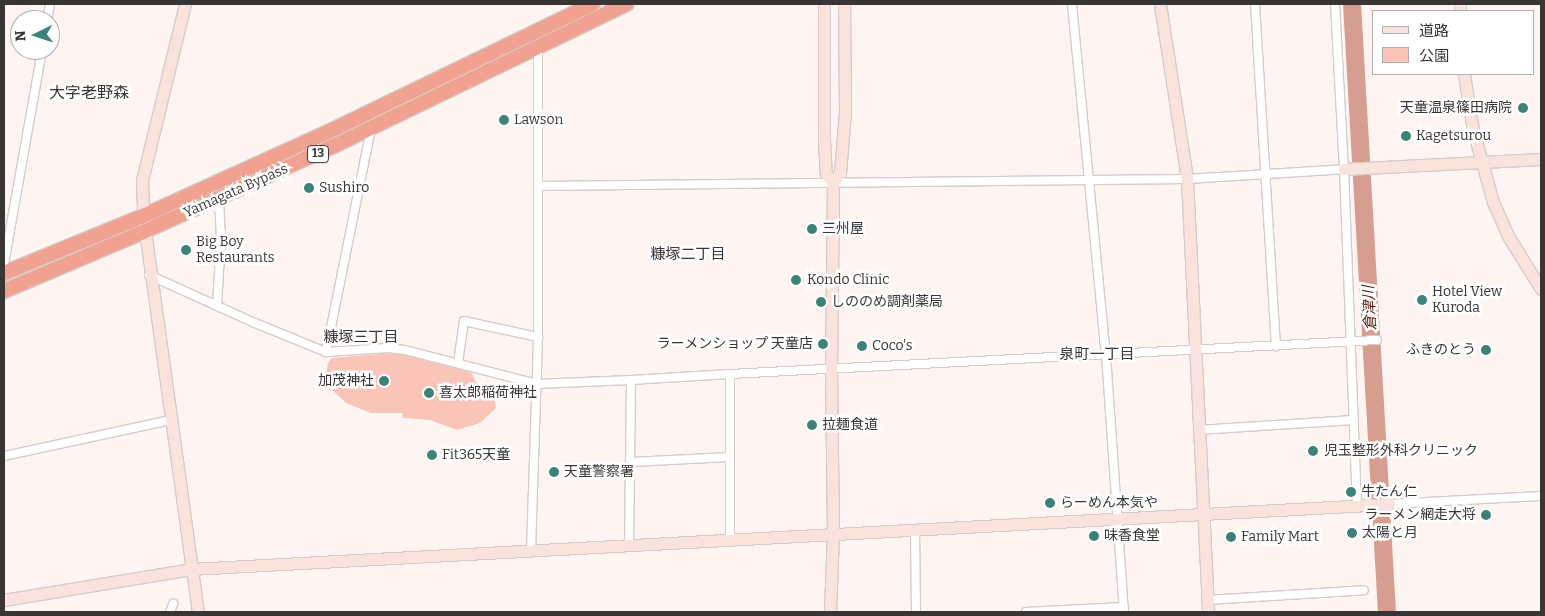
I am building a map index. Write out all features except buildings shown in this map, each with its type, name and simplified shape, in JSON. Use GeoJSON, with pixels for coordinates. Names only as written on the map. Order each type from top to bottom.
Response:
{"type":"FeatureCollection","features":[{"type":"Feature","properties":{"kind":"highway","name":"Yamagata Bypass"},"geometry":{"type":"LineString","coordinates":[[4,273],[142,216],[328,132],[593,4]]}},
{"type":"Feature","properties":{"kind":"highway","name":"Yamagata Bypass"},"geometry":{"type":"LineString","coordinates":[[4,292],[219,199],[371,129],[627,4]]}},
{"type":"Feature","properties":{"kind":"street"},"geometry":{"type":"LineString","coordinates":[[185,4],[142,180],[142,216],[198,612]]}},
{"type":"Feature","properties":{"kind":"street"},"geometry":{"type":"LineString","coordinates":[[824,4],[824,140],[826,174],[833,183]]}},
{"type":"Feature","properties":{"kind":"street"},"geometry":{"type":"LineString","coordinates":[[830,612],[833,533],[831,370],[833,183],[840,173],[845,112],[844,4]]}},
{"type":"Feature","properties":{"kind":"street"},"geometry":{"type":"LineString","coordinates":[[1026,612],[1123,609],[1106,355],[1072,4]]}},
{"type":"Feature","properties":{"kind":"street"},"geometry":{"type":"LineString","coordinates":[[1160,4],[1187,178],[1208,612]]}},
{"type":"Feature","properties":{"kind":"street"},"geometry":{"type":"LineString","coordinates":[[1255,4],[1276,346]]}},
{"type":"Feature","properties":{"kind":"street"},"geometry":{"type":"LineString","coordinates":[[1335,4],[1353,341],[1354,420],[1360,506]]}},
{"type":"Feature","properties":{"kind":"street"},"geometry":{"type":"LineString","coordinates":[[531,550],[538,337],[538,46]]}},
{"type":"Feature","properties":{"kind":"street"},"geometry":{"type":"LineString","coordinates":[[4,264],[40,60]]}},
{"type":"Feature","properties":{"kind":"street"},"geometry":{"type":"LineString","coordinates":[[1464,75],[1472,130],[1492,202],[1508,236],[1541,289]]}},
{"type":"Feature","properties":{"kind":"street"},"geometry":{"type":"LineString","coordinates":[[326,352],[371,129]]}},
{"type":"Feature","properties":{"kind":"street"},"geometry":{"type":"LineString","coordinates":[[539,186],[1187,178],[1541,159]]}},
{"type":"Feature","properties":{"kind":"street"},"geometry":{"type":"LineString","coordinates":[[217,306],[221,239],[219,199]]}},
{"type":"Feature","properties":{"kind":"street"},"geometry":{"type":"LineString","coordinates":[[149,275],[326,352],[388,348],[405,350],[537,384],[1378,340]]}},
{"type":"Feature","properties":{"kind":"street"},"geometry":{"type":"LineString","coordinates":[[458,363],[464,321],[538,337]]}},
{"type":"Feature","properties":{"kind":"street"},"geometry":{"type":"LineString","coordinates":[[730,374],[730,540]]}},
{"type":"Feature","properties":{"kind":"street"},"geometry":{"type":"LineString","coordinates":[[629,546],[631,380]]}},
{"type":"Feature","properties":{"kind":"street"},"geometry":{"type":"LineString","coordinates":[[4,456],[170,420]]}},
{"type":"Feature","properties":{"kind":"street"},"geometry":{"type":"LineString","coordinates":[[1198,430],[1354,420]]}},
{"type":"Feature","properties":{"kind":"street"},"geometry":{"type":"LineString","coordinates":[[630,462],[730,457]]}},
{"type":"Feature","properties":{"kind":"street"},"geometry":{"type":"LineString","coordinates":[[4,600],[191,570],[833,533],[1541,496]]}},
{"type":"Feature","properties":{"kind":"street"},"geometry":{"type":"LineString","coordinates":[[915,530],[916,612]]}},
{"type":"Feature","properties":{"kind":"street"},"geometry":{"type":"LineString","coordinates":[[1207,600],[1364,590]]}},
{"type":"Feature","properties":{"kind":"green space"},"geometry":{"type":"Polygon","coordinates":[[[391,353],[407,354],[472,373],[475,381],[494,396],[496,408],[480,423],[457,430],[430,420],[403,418],[402,413],[371,413],[346,403],[329,387],[326,376],[328,363],[332,358],[391,353]]]}},
{"type":"Feature","properties":{"kind":"waterway","name":"倉津川"},"geometry":{"type":"LineString","coordinates":[[1352,4],[1387,612]]}},
{"type":"Feature","properties":{"kind":"place","name":"天童温泉篠田病院"},"geometry":{"type":"Point","coordinates":[1523,108]}},
{"type":"Feature","properties":{"kind":"place","name":"Lawson"},"geometry":{"type":"Point","coordinates":[504,120]}},
{"type":"Feature","properties":{"kind":"place","name":"Kagetsurou"},"geometry":{"type":"Point","coordinates":[1406,136]}},
{"type":"Feature","properties":{"kind":"place","name":"Sushiro"},"geometry":{"type":"Point","coordinates":[309,188]}},
{"type":"Feature","properties":{"kind":"place","name":"三州屋"},"geometry":{"type":"Point","coordinates":[812,229]}},
{"type":"Feature","properties":{"kind":"place","name":"Big Boy Restaurants"},"geometry":{"type":"Point","coordinates":[186,250]}},
{"type":"Feature","properties":{"kind":"place","name":"Kondo Clinic"},"geometry":{"type":"Point","coordinates":[796,280]}},
{"type":"Feature","properties":{"kind":"place","name":"Hotel View Kuroda"},"geometry":{"type":"Point","coordinates":[1422,300]}},
{"type":"Feature","properties":{"kind":"place","name":"しののめ調剤薬局"},"geometry":{"type":"Point","coordinates":[821,302]}},
{"type":"Feature","properties":{"kind":"place","name":"ラーメンショップ 天童店"},"geometry":{"type":"Point","coordinates":[823,344]}},
{"type":"Feature","properties":{"kind":"place","name":"Coco's"},"geometry":{"type":"Point","coordinates":[862,346]}},
{"type":"Feature","properties":{"kind":"place","name":"ふきのとう"},"geometry":{"type":"Point","coordinates":[1486,350]}},
{"type":"Feature","properties":{"kind":"place","name":"加茂神社"},"geometry":{"type":"Point","coordinates":[384,381]}},
{"type":"Feature","properties":{"kind":"place","name":"喜太郎稲荷神社"},"geometry":{"type":"Point","coordinates":[429,393]}},
{"type":"Feature","properties":{"kind":"place","name":"拉麺食道"},"geometry":{"type":"Point","coordinates":[812,425]}},
{"type":"Feature","properties":{"kind":"place","name":"児玉整形外科クリニック"},"geometry":{"type":"Point","coordinates":[1313,451]}},
{"type":"Feature","properties":{"kind":"place","name":"Fit365天童"},"geometry":{"type":"Point","coordinates":[432,455]}},
{"type":"Feature","properties":{"kind":"place","name":"天童警察署"},"geometry":{"type":"Point","coordinates":[554,472]}},
{"type":"Feature","properties":{"kind":"place","name":"牛たん仁"},"geometry":{"type":"Point","coordinates":[1351,492]}},
{"type":"Feature","properties":{"kind":"place","name":"らーめん本気や"},"geometry":{"type":"Point","coordinates":[1050,503]}},
{"type":"Feature","properties":{"kind":"place","name":"ラーメン網走大将"},"geometry":{"type":"Point","coordinates":[1486,515]}},
{"type":"Feature","properties":{"kind":"place","name":"太陽と月"},"geometry":{"type":"Point","coordinates":[1352,533]}},
{"type":"Feature","properties":{"kind":"place","name":"味香食堂"},"geometry":{"type":"Point","coordinates":[1094,536]}},
{"type":"Feature","properties":{"kind":"place","name":"Family Mart"},"geometry":{"type":"Point","coordinates":[1231,537]}},
{"type":"Feature","properties":{"kind":"district","name":"大字老野森"},"geometry":{"type":"Point","coordinates":[89,93]}},
{"type":"Feature","properties":{"kind":"district","name":"糠塚二丁目"},"geometry":{"type":"Point","coordinates":[688,255]}},
{"type":"Feature","properties":{"kind":"district","name":"糠塚三丁目"},"geometry":{"type":"Point","coordinates":[361,338]}},
{"type":"Feature","properties":{"kind":"district","name":"泉町一丁目"},"geometry":{"type":"Point","coordinates":[1097,355]}}]}
